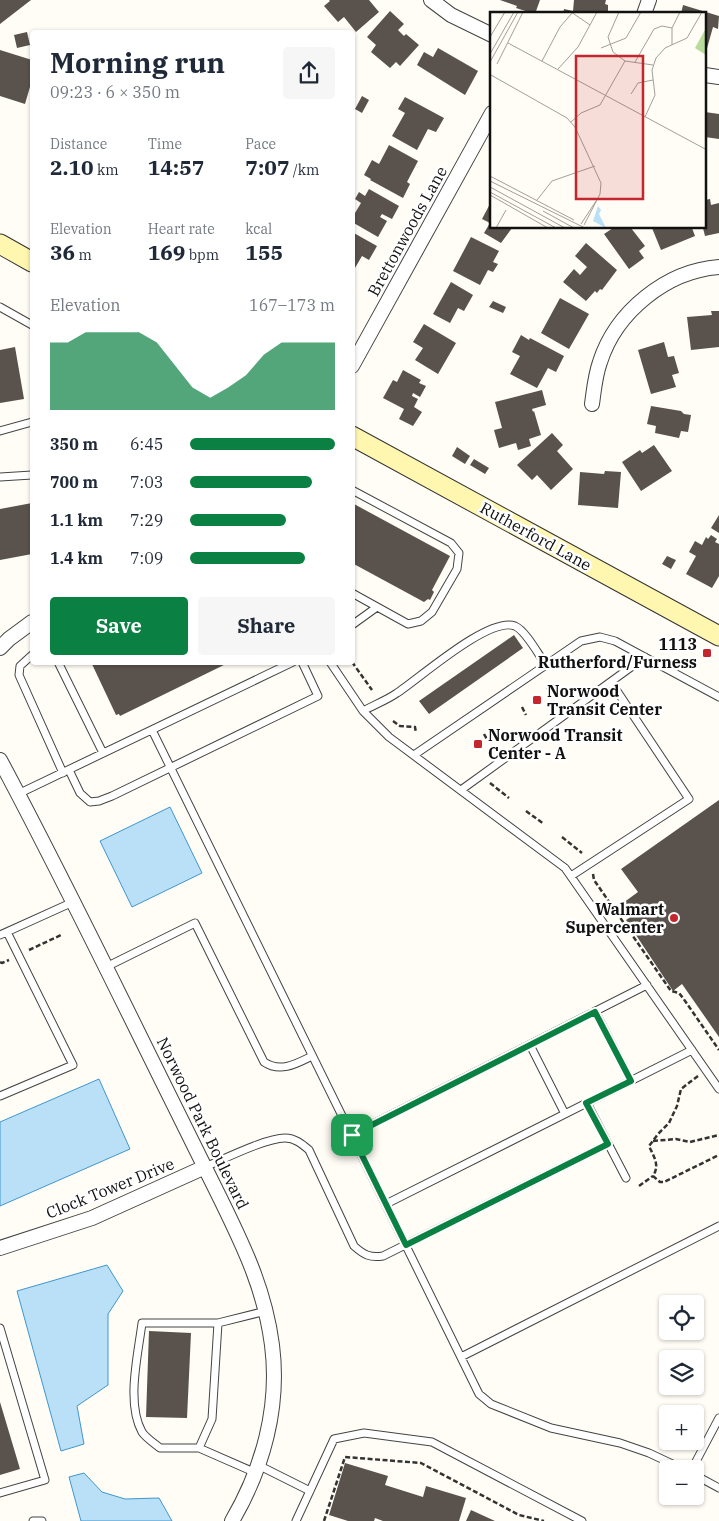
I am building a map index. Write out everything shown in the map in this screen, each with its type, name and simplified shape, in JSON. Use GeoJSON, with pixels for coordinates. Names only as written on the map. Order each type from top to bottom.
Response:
{"type":"FeatureCollection","features":[{"type":"Feature","properties":{"kind":"street"},"geometry":{"type":"LineString","coordinates":[[431,0],[451,15],[490,34]]}},
{"type":"Feature","properties":{"kind":"street"},"geometry":{"type":"LineString","coordinates":[[645,12],[649,0]]}},
{"type":"Feature","properties":{"kind":"street"},"geometry":{"type":"LineString","coordinates":[[706,76],[719,77]]}},
{"type":"Feature","properties":{"kind":"street","name":"Brettonwoods Lane"},"geometry":{"type":"LineString","coordinates":[[355,361],[490,117]]}},
{"type":"Feature","properties":{"kind":"street"},"geometry":{"type":"LineString","coordinates":[[0,244],[30,261]]}},
{"type":"Feature","properties":{"kind":"street"},"geometry":{"type":"LineString","coordinates":[[592,404],[600,360],[618,326],[630,312],[642,300],[675,279],[695,271],[719,267]]}},
{"type":"Feature","properties":{"kind":"street","name":"Rutherford Lane"},"geometry":{"type":"LineString","coordinates":[[355,438],[719,636]]}},
{"type":"Feature","properties":{"kind":"street"},"geometry":{"type":"LineString","coordinates":[[0,648],[30,623]]}},
{"type":"Feature","properties":{"kind":"street","name":"Norwood Park Boulevard"},"geometry":{"type":"LineString","coordinates":[[0,760],[74,902],[205,1167],[246,1251],[259,1286],[266,1311],[272,1348],[274,1378],[270,1418],[266,1443],[257,1469],[244,1501],[232,1521]]}},
{"type":"Feature","properties":{"kind":"street","name":"Clock Tower Drive"},"geometry":{"type":"LineString","coordinates":[[0,1248],[92,1218],[205,1167]]}},
{"type":"Feature","properties":{"kind":"lane"},"geometry":{"type":"LineString","coordinates":[[0,307],[30,323]]}},
{"type":"Feature","properties":{"kind":"lane"},"geometry":{"type":"LineString","coordinates":[[0,431],[30,423]]}},
{"type":"Feature","properties":{"kind":"lane"},"geometry":{"type":"LineString","coordinates":[[0,477],[30,475]]}},
{"type":"Feature","properties":{"kind":"lane"},"geometry":{"type":"LineString","coordinates":[[355,492],[451,543],[459,553],[457,569],[432,612],[421,621],[408,624],[355,595]]}},
{"type":"Feature","properties":{"kind":"lane"},"geometry":{"type":"LineString","coordinates":[[355,623],[377,607]]}},
{"type":"Feature","properties":{"kind":"lane"},"geometry":{"type":"LineString","coordinates":[[363,711],[396,694],[459,647],[488,630],[503,624],[514,625],[522,630],[546,665]]}},
{"type":"Feature","properties":{"kind":"lane"},"geometry":{"type":"LineString","coordinates":[[414,755],[580,641],[600,637],[615,641],[719,697]]}},
{"type":"Feature","properties":{"kind":"lane"},"geometry":{"type":"LineString","coordinates":[[30,657],[20,666],[19,675],[66,771],[80,793],[90,802],[99,802],[112,796],[318,696],[303,665]]}},
{"type":"Feature","properties":{"kind":"lane"},"geometry":{"type":"LineString","coordinates":[[461,790],[645,657]]}},
{"type":"Feature","properties":{"kind":"lane"},"geometry":{"type":"LineString","coordinates":[[59,665],[103,754]]}},
{"type":"Feature","properties":{"kind":"lane"},"geometry":{"type":"LineString","coordinates":[[18,794],[285,665]]}},
{"type":"Feature","properties":{"kind":"lane"},"geometry":{"type":"LineString","coordinates":[[332,665],[363,711],[389,737],[565,868],[719,1089]]}},
{"type":"Feature","properties":{"kind":"lane"},"geometry":{"type":"LineString","coordinates":[[571,876],[689,799],[611,682]]}},
{"type":"Feature","properties":{"kind":"lane"},"geometry":{"type":"LineString","coordinates":[[152,730],[479,1394],[491,1404],[551,1428],[620,1443],[664,1460]]}},
{"type":"Feature","properties":{"kind":"lane"},"geometry":{"type":"LineString","coordinates":[[0,935],[74,902]]}},
{"type":"Feature","properties":{"kind":"lane"},"geometry":{"type":"LineString","coordinates":[[106,967],[195,923],[264,1062],[272,1067],[284,1067],[296,1064],[312,1056]]}},
{"type":"Feature","properties":{"kind":"lane"},"geometry":{"type":"LineString","coordinates":[[0,1096],[73,1065],[8,932]]}},
{"type":"Feature","properties":{"kind":"lane"},"geometry":{"type":"LineString","coordinates":[[352,1135],[647,985]]}},
{"type":"Feature","properties":{"kind":"lane"},"geometry":{"type":"LineString","coordinates":[[595,1012],[631,1081]]}},
{"type":"Feature","properties":{"kind":"lane"},"geometry":{"type":"LineString","coordinates":[[530,1045],[565,1114]]}},
{"type":"Feature","properties":{"kind":"lane"},"geometry":{"type":"LineString","coordinates":[[386,1204],[692,1050]]}},
{"type":"Feature","properties":{"kind":"lane"},"geometry":{"type":"LineString","coordinates":[[586,1103],[626,1178]]}},
{"type":"Feature","properties":{"kind":"lane"},"geometry":{"type":"LineString","coordinates":[[205,1167],[271,1140],[286,1138],[299,1141],[309,1150],[354,1246],[372,1258],[383,1256],[406,1245],[608,1144]]}},
{"type":"Feature","properties":{"kind":"lane"},"geometry":{"type":"LineString","coordinates":[[461,1357],[719,1226]]}},
{"type":"Feature","properties":{"kind":"lane"},"geometry":{"type":"LineString","coordinates":[[266,1311],[218,1323],[142,1323],[134,1392],[136,1418],[143,1434],[160,1448],[199,1448],[310,1491]]}},
{"type":"Feature","properties":{"kind":"lane"},"geometry":{"type":"LineString","coordinates":[[199,1448],[212,1419],[218,1323]]}},
{"type":"Feature","properties":{"kind":"lane"},"geometry":{"type":"LineString","coordinates":[[0,1328],[45,1480],[0,1493]]}},
{"type":"Feature","properties":{"kind":"lane"},"geometry":{"type":"LineString","coordinates":[[697,1460],[719,1418]]}},
{"type":"Feature","properties":{"kind":"lane"},"geometry":{"type":"LineString","coordinates":[[296,1521],[334,1439],[364,1432],[432,1442],[582,1521]]}},
{"type":"Feature","properties":{"kind":"lane"},"geometry":{"type":"LineString","coordinates":[[704,1480],[719,1488]]}},
{"type":"Feature","properties":{"kind":"lane"},"geometry":{"type":"LineString","coordinates":[[33,1521],[42,1521]]}},
{"type":"Feature","properties":{"kind":"path"},"geometry":{"type":"LineString","coordinates":[[354,665],[372,690]]}},
{"type":"Feature","properties":{"kind":"path"},"geometry":{"type":"LineString","coordinates":[[547,687],[550,695]]}},
{"type":"Feature","properties":{"kind":"path"},"geometry":{"type":"LineString","coordinates":[[522,707],[526,715]]}},
{"type":"Feature","properties":{"kind":"path"},"geometry":{"type":"LineString","coordinates":[[393,721],[400,726],[415,727],[416,733]]}},
{"type":"Feature","properties":{"kind":"path"},"geometry":{"type":"LineString","coordinates":[[484,734],[488,741]]}},
{"type":"Feature","properties":{"kind":"path"},"geometry":{"type":"LineString","coordinates":[[490,783],[509,798]]}},
{"type":"Feature","properties":{"kind":"path"},"geometry":{"type":"LineString","coordinates":[[526,811],[544,824]]}},
{"type":"Feature","properties":{"kind":"path"},"geometry":{"type":"LineString","coordinates":[[562,837],[582,852]]}},
{"type":"Feature","properties":{"kind":"path"},"geometry":{"type":"LineString","coordinates":[[592,869],[594,880],[671,991],[679,993],[719,1050]]}},
{"type":"Feature","properties":{"kind":"path"},"geometry":{"type":"LineString","coordinates":[[29,950],[61,935]]}},
{"type":"Feature","properties":{"kind":"path"},"geometry":{"type":"LineString","coordinates":[[0,962],[10,960]]}},
{"type":"Feature","properties":{"kind":"path"},"geometry":{"type":"LineString","coordinates":[[638,1186],[653,1176],[657,1167],[656,1160],[649,1146],[669,1122],[677,1106],[681,1089],[690,1080],[700,1075]]}},
{"type":"Feature","properties":{"kind":"path"},"geometry":{"type":"LineString","coordinates":[[653,1141],[676,1139],[690,1142],[719,1135]]}},
{"type":"Feature","properties":{"kind":"path"},"geometry":{"type":"LineString","coordinates":[[653,1176],[660,1182],[664,1182],[719,1155]]}},
{"type":"Feature","properties":{"kind":"path"},"geometry":{"type":"LineString","coordinates":[[324,1521],[346,1456],[421,1463],[519,1515],[544,1521]]}},
{"type":"Feature","properties":{"kind":"water"},"geometry":{"type":"Polygon","coordinates":[[[170,807],[202,873],[132,907],[100,841],[170,807]]]}},
{"type":"Feature","properties":{"kind":"water"},"geometry":{"type":"Polygon","coordinates":[[[99,1079],[130,1149],[0,1206],[0,1122],[99,1079]]]}},
{"type":"Feature","properties":{"kind":"water"},"geometry":{"type":"Polygon","coordinates":[[[107,1265],[123,1291],[108,1314],[108,1385],[77,1406],[84,1444],[61,1451],[17,1291],[107,1265]]]}},
{"type":"Feature","properties":{"kind":"water"},"geometry":{"type":"Polygon","coordinates":[[[84,1473],[102,1492],[125,1499],[159,1498],[172,1521],[81,1521],[69,1477],[84,1473]]]}},
{"type":"Feature","properties":{"kind":"building"},"geometry":{"type":"Polygon","coordinates":[[[0,0],[31,0],[0,24],[0,0]]]}},
{"type":"Feature","properties":{"kind":"building"},"geometry":{"type":"Polygon","coordinates":[[[369,0],[379,12],[356,32],[344,17],[338,22],[324,6],[330,1],[369,0]]]}},
{"type":"Feature","properties":{"kind":"building"},"geometry":{"type":"Polygon","coordinates":[[[500,0],[540,0],[536,12],[516,8],[517,6],[500,0]]]}},
{"type":"Feature","properties":{"kind":"building"},"geometry":{"type":"Polygon","coordinates":[[[574,0],[606,0],[605,4],[608,5],[608,12],[563,12],[564,9],[573,11],[574,0]]]}},
{"type":"Feature","properties":{"kind":"building"},"geometry":{"type":"Polygon","coordinates":[[[683,5],[706,12],[681,12],[683,5]]]}},
{"type":"Feature","properties":{"kind":"building"},"geometry":{"type":"Polygon","coordinates":[[[390,11],[404,24],[398,30],[419,45],[400,66],[396,62],[390,68],[371,52],[376,45],[367,37],[390,11]]]}},
{"type":"Feature","properties":{"kind":"building"},"geometry":{"type":"Polygon","coordinates":[[[706,12],[719,16],[718,29],[713,27],[706,52],[706,12]]]}},
{"type":"Feature","properties":{"kind":"building"},"geometry":{"type":"Polygon","coordinates":[[[27,32],[30,45],[17,48],[14,35],[27,32]]]}},
{"type":"Feature","properties":{"kind":"building"},"geometry":{"type":"Polygon","coordinates":[[[438,48],[478,71],[465,95],[417,65],[424,52],[433,57],[438,48]]]}},
{"type":"Feature","properties":{"kind":"building"},"geometry":{"type":"Polygon","coordinates":[[[0,50],[30,59],[30,87],[25,104],[0,96],[0,50]]]}},
{"type":"Feature","properties":{"kind":"building"},"geometry":{"type":"Polygon","coordinates":[[[362,96],[369,100],[362,113],[355,109],[362,96]]]}},
{"type":"Feature","properties":{"kind":"building"},"geometry":{"type":"Polygon","coordinates":[[[405,97],[444,118],[436,132],[428,129],[417,150],[392,136],[405,113],[398,109],[405,97]]]}},
{"type":"Feature","properties":{"kind":"building"},"geometry":{"type":"Polygon","coordinates":[[[706,112],[719,114],[719,139],[706,137],[706,112]]]}},
{"type":"Feature","properties":{"kind":"building"},"geometry":{"type":"Polygon","coordinates":[[[389,145],[418,161],[407,182],[410,184],[403,198],[364,175],[372,160],[379,164],[389,145]]]}},
{"type":"Feature","properties":{"kind":"building"},"geometry":{"type":"Polygon","coordinates":[[[369,189],[399,206],[392,219],[382,214],[380,217],[387,221],[378,237],[355,224],[355,213],[361,203],[355,199],[359,192],[365,196],[369,189]]]}},
{"type":"Feature","properties":{"kind":"building"},"geometry":{"type":"Polygon","coordinates":[[[710,199],[711,205],[719,203],[719,233],[705,236],[703,229],[706,229],[706,200],[710,199]]]}},
{"type":"Feature","properties":{"kind":"building"},"geometry":{"type":"Polygon","coordinates":[[[490,204],[490,223],[482,219],[490,204]]]}},
{"type":"Feature","properties":{"kind":"building"},"geometry":{"type":"Polygon","coordinates":[[[490,223],[490,229],[511,229],[501,243],[484,233],[490,223]]]}},
{"type":"Feature","properties":{"kind":"building"},"geometry":{"type":"Polygon","coordinates":[[[612,229],[632,229],[645,246],[639,251],[644,258],[629,269],[604,234],[612,229]]]}},
{"type":"Feature","properties":{"kind":"building"},"geometry":{"type":"Polygon","coordinates":[[[652,229],[692,229],[695,236],[661,250],[652,229]]]}},
{"type":"Feature","properties":{"kind":"building"},"geometry":{"type":"Polygon","coordinates":[[[355,234],[377,246],[369,260],[362,256],[355,268],[355,234]]]}},
{"type":"Feature","properties":{"kind":"building"},"geometry":{"type":"Polygon","coordinates":[[[471,237],[499,251],[493,262],[498,264],[493,272],[488,270],[480,285],[453,271],[471,237]]]}},
{"type":"Feature","properties":{"kind":"building"},"geometry":{"type":"Polygon","coordinates":[[[586,243],[617,270],[602,290],[600,289],[597,293],[595,291],[586,301],[563,282],[574,269],[580,275],[587,267],[575,256],[586,243]]]}},
{"type":"Feature","properties":{"kind":"building"},"geometry":{"type":"Polygon","coordinates":[[[451,282],[473,295],[464,311],[458,308],[450,323],[433,314],[451,282]]]}},
{"type":"Feature","properties":{"kind":"building"},"geometry":{"type":"Polygon","coordinates":[[[560,298],[589,314],[569,349],[541,333],[560,298]]]}},
{"type":"Feature","properties":{"kind":"building"},"geometry":{"type":"Polygon","coordinates":[[[493,301],[506,307],[503,313],[489,307],[493,301]]]}},
{"type":"Feature","properties":{"kind":"building"},"geometry":{"type":"Polygon","coordinates":[[[711,311],[719,311],[719,347],[691,350],[687,317],[712,315],[711,311]]]}},
{"type":"Feature","properties":{"kind":"building"},"geometry":{"type":"Polygon","coordinates":[[[424,324],[456,343],[438,374],[415,360],[423,348],[413,342],[424,324]]]}},
{"type":"Feature","properties":{"kind":"building"},"geometry":{"type":"Polygon","coordinates":[[[521,335],[564,356],[556,372],[548,368],[537,388],[510,374],[520,356],[512,352],[521,335]]]}},
{"type":"Feature","properties":{"kind":"building"},"geometry":{"type":"Polygon","coordinates":[[[664,342],[668,357],[674,356],[679,373],[672,375],[676,387],[651,394],[638,350],[664,342]]]}},
{"type":"Feature","properties":{"kind":"building"},"geometry":{"type":"Polygon","coordinates":[[[15,347],[24,399],[0,403],[0,350],[15,347]]]}},
{"type":"Feature","properties":{"kind":"building"},"geometry":{"type":"Polygon","coordinates":[[[403,370],[421,380],[419,383],[426,386],[420,397],[413,393],[412,396],[418,399],[414,407],[422,412],[413,426],[399,419],[404,409],[383,398],[393,380],[397,382],[403,370]]]}},
{"type":"Feature","properties":{"kind":"building"},"geometry":{"type":"Polygon","coordinates":[[[542,390],[546,405],[532,409],[541,435],[529,439],[531,446],[518,450],[516,443],[499,448],[494,430],[502,428],[495,402],[542,390]]]}},
{"type":"Feature","properties":{"kind":"building"},"geometry":{"type":"Polygon","coordinates":[[[651,406],[681,411],[684,414],[691,415],[688,432],[681,431],[679,438],[655,433],[656,426],[647,424],[651,406]]]}},
{"type":"Feature","properties":{"kind":"building"},"geometry":{"type":"Polygon","coordinates":[[[552,433],[563,445],[557,451],[573,469],[551,490],[537,475],[532,480],[517,465],[552,433]]]}},
{"type":"Feature","properties":{"kind":"building"},"geometry":{"type":"Polygon","coordinates":[[[654,445],[672,471],[641,491],[622,462],[640,450],[642,453],[654,445]]]}},
{"type":"Feature","properties":{"kind":"building"},"geometry":{"type":"Polygon","coordinates":[[[457,447],[470,456],[465,464],[452,456],[457,447]]]}},
{"type":"Feature","properties":{"kind":"building"},"geometry":{"type":"Polygon","coordinates":[[[474,459],[489,468],[485,474],[470,465],[474,459]]]}},
{"type":"Feature","properties":{"kind":"building"},"geometry":{"type":"Polygon","coordinates":[[[605,471],[621,472],[618,508],[578,505],[580,472],[604,474],[605,471]]]}},
{"type":"Feature","properties":{"kind":"building"},"geometry":{"type":"Polygon","coordinates":[[[30,503],[30,554],[0,560],[0,509],[30,503]]]}},
{"type":"Feature","properties":{"kind":"building"},"geometry":{"type":"Polygon","coordinates":[[[355,505],[450,556],[432,590],[434,592],[430,600],[428,599],[424,602],[355,565],[355,505]]]}},
{"type":"Feature","properties":{"kind":"building"},"geometry":{"type":"Polygon","coordinates":[[[719,515],[719,533],[711,528],[719,515]]]}},
{"type":"Feature","properties":{"kind":"building"},"geometry":{"type":"Polygon","coordinates":[[[711,535],[717,539],[715,542],[719,544],[719,576],[712,588],[686,574],[696,556],[689,552],[695,541],[702,545],[706,537],[708,539],[711,535]]]}},
{"type":"Feature","properties":{"kind":"building"},"geometry":{"type":"Polygon","coordinates":[[[667,556],[676,560],[671,569],[662,564],[667,556]]]}},
{"type":"Feature","properties":{"kind":"building"},"geometry":{"type":"Polygon","coordinates":[[[514,635],[523,648],[429,714],[419,701],[514,635]]]}},
{"type":"Feature","properties":{"kind":"building"},"geometry":{"type":"Polygon","coordinates":[[[92,665],[224,665],[120,716],[119,714],[116,715],[92,665]]]}},
{"type":"Feature","properties":{"kind":"building","name":"Walmart Supercenter"},"geometry":{"type":"Polygon","coordinates":[[[719,800],[719,1037],[682,984],[673,991],[626,920],[632,916],[623,903],[638,892],[621,869],[719,800]]]}},
{"type":"Feature","properties":{"kind":"building"},"geometry":{"type":"Polygon","coordinates":[[[149,1331],[191,1333],[187,1418],[146,1417],[149,1331]]]}},
{"type":"Feature","properties":{"kind":"building"},"geometry":{"type":"Polygon","coordinates":[[[0,1402],[20,1469],[0,1475],[0,1402]]]}},
{"type":"Feature","properties":{"kind":"building"},"geometry":{"type":"Polygon","coordinates":[[[345,1463],[388,1476],[385,1485],[423,1497],[426,1486],[466,1498],[459,1521],[383,1521],[375,1518],[374,1521],[348,1521],[329,1515],[345,1463]]]}},
{"type":"Feature","properties":{"kind":"building"},"geometry":{"type":"Polygon","coordinates":[[[471,1510],[495,1521],[466,1521],[471,1510]]]}},
{"type":"Feature","properties":{"kind":"place","name":"1113 Rutherford/Furness"},"geometry":{"type":"Point","coordinates":[707,653]}},
{"type":"Feature","properties":{"kind":"place","name":"Norwood Transit Center"},"geometry":{"type":"Point","coordinates":[537,700]}},
{"type":"Feature","properties":{"kind":"place","name":"Norwood Transit Center - A"},"geometry":{"type":"Point","coordinates":[478,744]}},
{"type":"Feature","properties":{"kind":"place","name":"Walmart Supercenter"},"geometry":{"type":"Point","coordinates":[674,918]}},
{"type":"Feature","properties":{"kind":"route"},"geometry":{"type":"LineString","coordinates":[[595,1012],[631,1081],[586,1103],[608,1144],[406,1245],[352,1135],[595,1012]]}}]}
